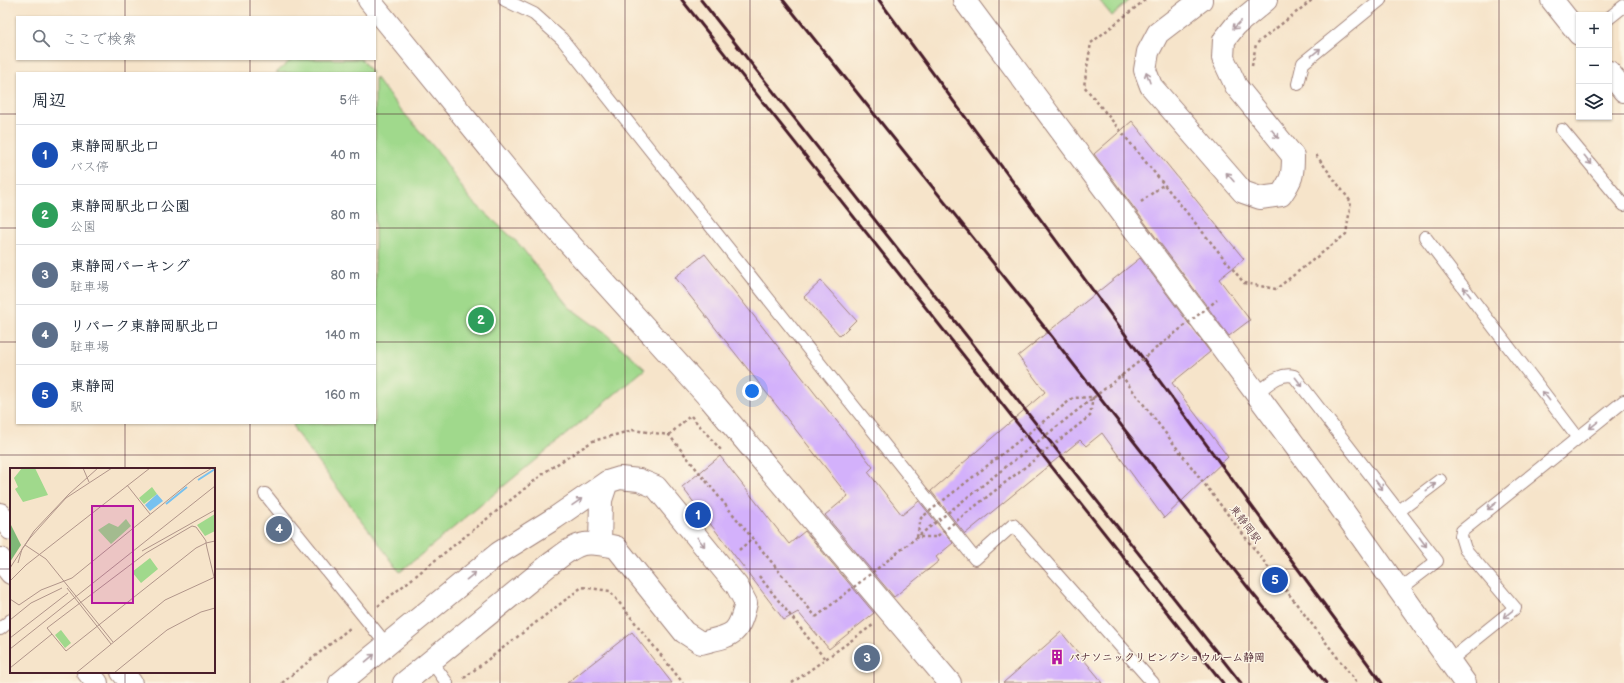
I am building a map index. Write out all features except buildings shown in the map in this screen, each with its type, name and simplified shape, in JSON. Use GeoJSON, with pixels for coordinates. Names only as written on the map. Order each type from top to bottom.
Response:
{"type":"FeatureCollection","features":[{"type":"Feature","properties":{"kind":"main road"},"geometry":{"type":"LineString","coordinates":[[369,0],[548,220],[710,399],[950,683]]}},
{"type":"Feature","properties":{"kind":"main road"},"geometry":{"type":"LineString","coordinates":[[964,0],[1336,501],[1465,683]]}},
{"type":"Feature","properties":{"kind":"main road"},"geometry":{"type":"LineString","coordinates":[[1200,0],[1158,33],[1148,52],[1145,70],[1151,86],[1243,192],[1260,198],[1280,195],[1291,181],[1293,156],[1236,86],[1223,58],[1224,40],[1236,25],[1266,0]]}},
{"type":"Feature","properties":{"kind":"main road"},"geometry":{"type":"LineString","coordinates":[[1552,0],[1576,30]]}},
{"type":"Feature","properties":{"kind":"main road"},"geometry":{"type":"LineString","coordinates":[[1612,76],[1624,91]]}},
{"type":"Feature","properties":{"kind":"main road"},"geometry":{"type":"LineString","coordinates":[[340,683],[499,553],[555,518],[607,482],[620,478],[639,480],[656,487],[737,586],[746,604],[742,620],[730,635],[701,643],[684,632],[616,547],[600,544],[584,544],[568,552],[549,565],[404,683]]}},
{"type":"Feature","properties":{"kind":"main road"},"geometry":{"type":"LineString","coordinates":[[600,544],[599,523],[601,500],[607,482]]}},
{"type":"Feature","properties":{"kind":"main road"},"geometry":{"type":"LineString","coordinates":[[0,514],[10,528]]}},
{"type":"Feature","properties":{"kind":"main road"},"geometry":{"type":"LineString","coordinates":[[0,559],[10,572]]}},
{"type":"Feature","properties":{"kind":"main road"},"geometry":{"type":"LineString","coordinates":[[89,673],[97,683]]}},
{"type":"Feature","properties":{"kind":"main road"},"geometry":{"type":"LineString","coordinates":[[123,673],[131,683]]}},
{"type":"Feature","properties":{"kind":"lane"},"geometry":{"type":"LineString","coordinates":[[505,0],[534,14],[562,39],[975,559],[1013,525],[1153,683]]}},
{"type":"Feature","properties":{"kind":"lane"},"geometry":{"type":"LineString","coordinates":[[1298,84],[1303,63],[1380,0]]}},
{"type":"Feature","properties":{"kind":"lane"},"geometry":{"type":"LineString","coordinates":[[1612,16],[1624,6]]}},
{"type":"Feature","properties":{"kind":"lane"},"geometry":{"type":"LineString","coordinates":[[1562,130],[1624,205]]}},
{"type":"Feature","properties":{"kind":"lane"},"geometry":{"type":"LineString","coordinates":[[1425,237],[1578,438]]}},
{"type":"Feature","properties":{"kind":"lane"},"geometry":{"type":"LineString","coordinates":[[1256,393],[1279,376],[1286,374],[1294,376],[1437,561],[1399,590]]}},
{"type":"Feature","properties":{"kind":"lane"},"geometry":{"type":"LineString","coordinates":[[1449,661],[1515,608],[1465,549],[1461,536],[1462,530],[1624,401]]}},
{"type":"Feature","properties":{"kind":"lane"},"geometry":{"type":"LineString","coordinates":[[1399,511],[1440,480]]}},
{"type":"Feature","properties":{"kind":"lane"},"geometry":{"type":"LineString","coordinates":[[265,494],[386,644]]}},
{"type":"Feature","properties":{"kind":"lane"},"geometry":{"type":"LineString","coordinates":[[0,629],[10,621]]}},
{"type":"Feature","properties":{"kind":"lane"},"geometry":{"type":"LineString","coordinates":[[430,661],[447,683]]}},
{"type":"Feature","properties":{"kind":"path"},"geometry":{"type":"LineString","coordinates":[[1140,203],[1164,184]]}},
{"type":"Feature","properties":{"kind":"path"},"geometry":{"type":"LineString","coordinates":[[816,617],[1217,300],[1212,294]]}},
{"type":"Feature","properties":{"kind":"path","name":"東静岡駅"},"geometry":{"type":"LineString","coordinates":[[1122,375],[1358,683]]}},
{"type":"Feature","properties":{"kind":"path"},"geometry":{"type":"LineString","coordinates":[[917,537],[921,518],[1073,398],[1093,397]]}},
{"type":"Feature","properties":{"kind":"path"},"geometry":{"type":"LineString","coordinates":[[917,537],[936,537],[1090,416],[1093,397]]}},
{"type":"Feature","properties":{"kind":"path"},"geometry":{"type":"LineString","coordinates":[[743,556],[738,550],[753,538]]}},
{"type":"Feature","properties":{"kind":"path"},"geometry":{"type":"LineString","coordinates":[[758,574],[826,659]]}},
{"type":"Feature","properties":{"kind":"path"},"geometry":{"type":"LineString","coordinates":[[464,678],[582,587],[610,591],[683,683]]}},
{"type":"Feature","properties":{"kind":"path"},"geometry":{"type":"LineString","coordinates":[[792,683],[873,624]]}},
{"type":"Feature","properties":{"kind":"green space"},"geometry":{"type":"Polygon","coordinates":[[[1099,0],[1130,0],[1112,16],[1099,0]]]}},
{"type":"Feature","properties":{"kind":"green space"},"geometry":{"type":"Polygon","coordinates":[[[291,60],[362,60],[371,72],[277,72],[291,60]]]}},
{"type":"Feature","properties":{"kind":"green space"},"geometry":{"type":"Polygon","coordinates":[[[376,78],[396,104],[440,154],[469,198],[518,243],[569,307],[606,334],[645,369],[400,572],[295,431],[293,424],[376,424],[376,78]]]}},
{"type":"Feature","properties":{"kind":"railway"},"geometry":{"type":"LineString","coordinates":[[682,0],[1223,683]]}},
{"type":"Feature","properties":{"kind":"railway"},"geometry":{"type":"LineString","coordinates":[[701,0],[1241,683]]}},
{"type":"Feature","properties":{"kind":"railway"},"geometry":{"type":"LineString","coordinates":[[783,0],[1042,324],[1253,594],[1326,683]]}},
{"type":"Feature","properties":{"kind":"railway"},"geometry":{"type":"LineString","coordinates":[[879,0],[1382,683]]}},
{"type":"Feature","properties":{"kind":"place","name":"東静岡駅北口公園"},"geometry":{"type":"Point","coordinates":[481,320]}},
{"type":"Feature","properties":{"kind":"place","name":"東静岡駅北口"},"geometry":{"type":"Point","coordinates":[698,515]}},
{"type":"Feature","properties":{"kind":"place","name":"リパーク東静岡駅北口"},"geometry":{"type":"Point","coordinates":[279,529]}},
{"type":"Feature","properties":{"kind":"place","name":"東静岡"},"geometry":{"type":"Point","coordinates":[1275,580]}},
{"type":"Feature","properties":{"kind":"place","name":"パナソニックリビングショウルーム静岡"},"geometry":{"type":"Point","coordinates":[1057,657]}},
{"type":"Feature","properties":{"kind":"place","name":"東静岡パーキング"},"geometry":{"type":"Point","coordinates":[867,658]}}]}
